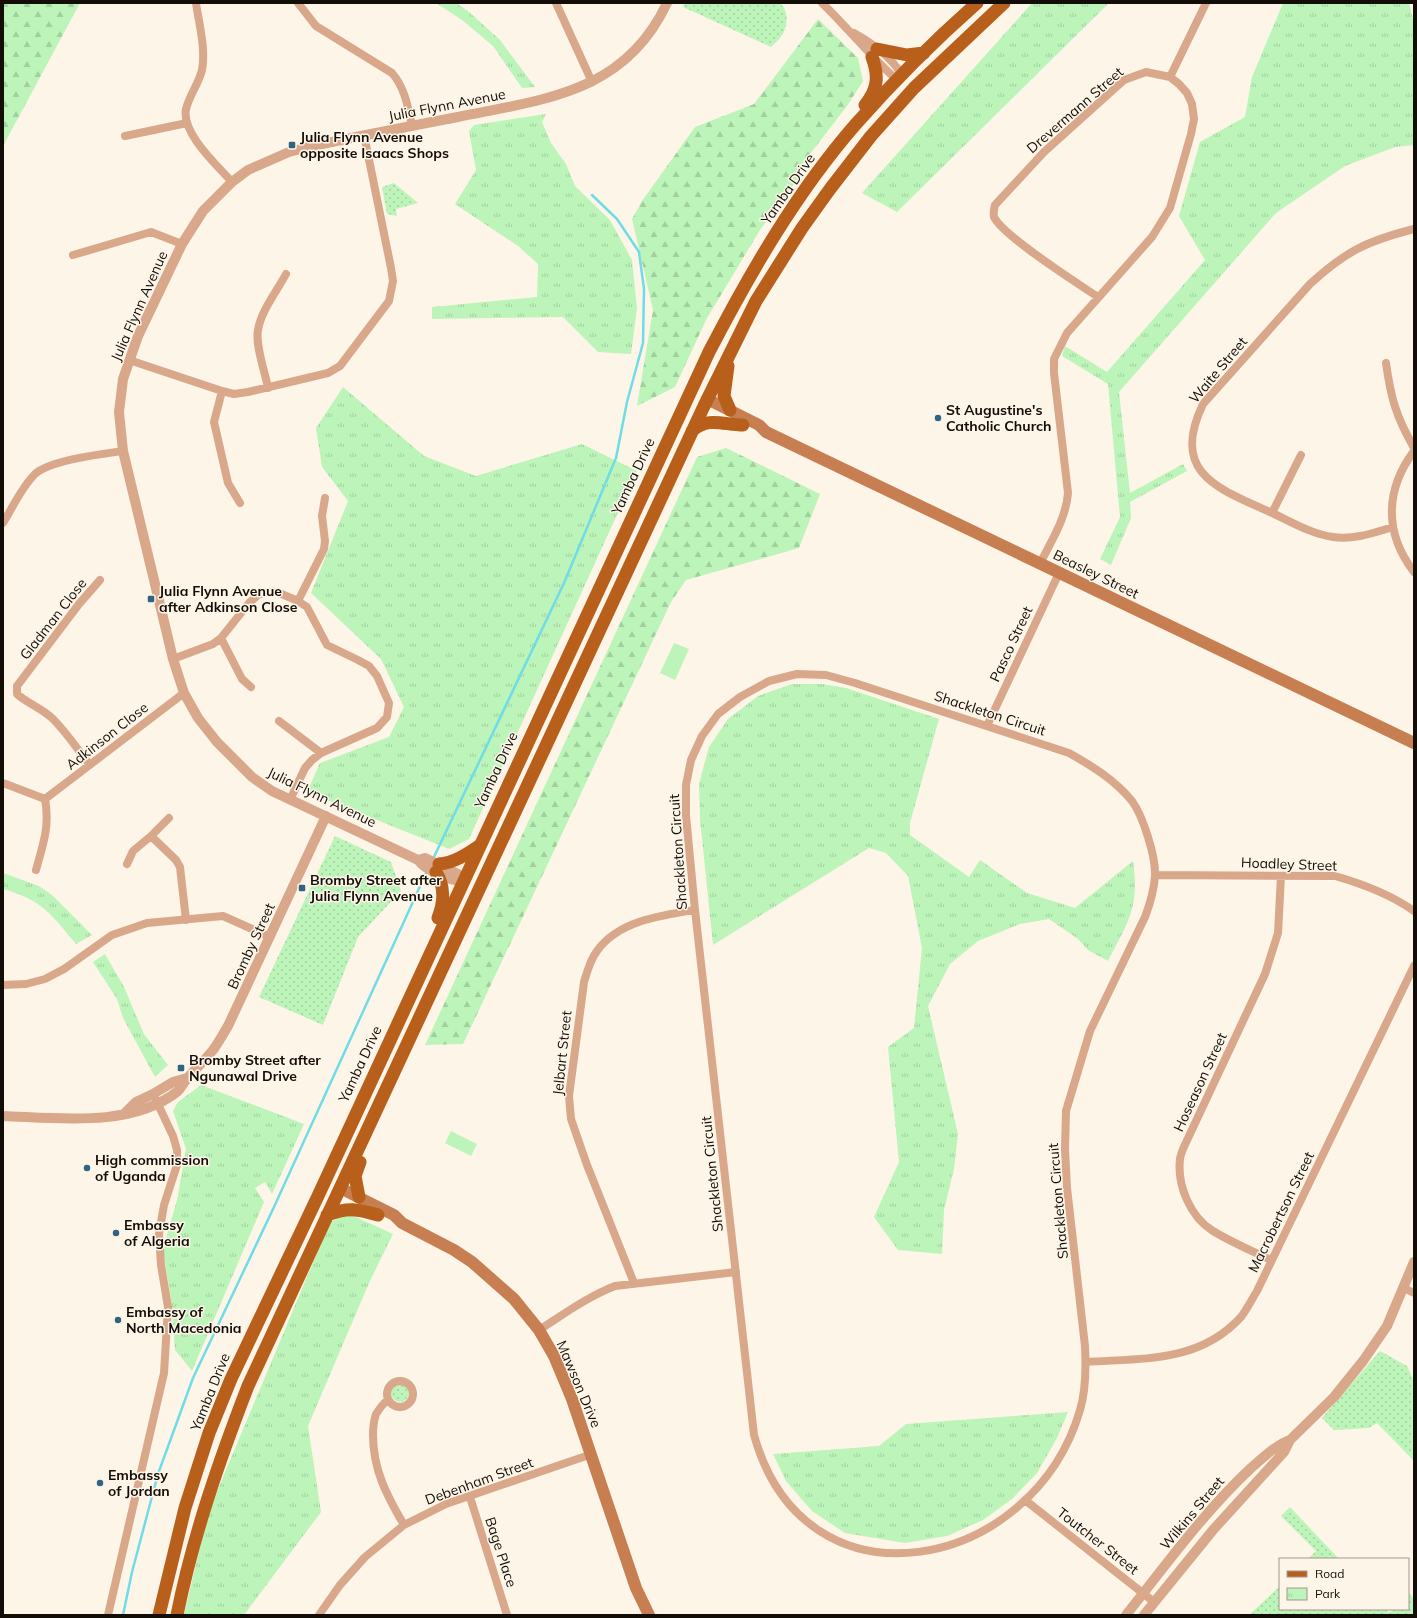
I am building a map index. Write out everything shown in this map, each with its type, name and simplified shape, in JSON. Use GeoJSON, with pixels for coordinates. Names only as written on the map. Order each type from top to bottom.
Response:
{"type":"FeatureCollection","features":[{"type":"Feature","properties":{"kind":"main road","name":"Yamba Drive"},"geometry":{"type":"LineString","coordinates":[[159,1615],[185,1508],[209,1433],[253,1330],[323,1184],[434,941],[465,880],[479,845],[689,394],[732,307],[757,263],[814,178],[854,126],[899,77],[977,3]]}},
{"type":"Feature","properties":{"kind":"main road"},"geometry":{"type":"LineString","coordinates":[[177,1615],[199,1525],[223,1449],[248,1386],[506,829],[732,347],[766,284],[802,228],[871,136],[912,90],[1004,3]]}},
{"type":"Feature","properties":{"kind":"main road"},"geometry":{"type":"LineString","coordinates":[[854,126],[861,110],[873,95],[876,87],[875,53],[907,55],[924,53]]}},
{"type":"Feature","properties":{"kind":"main road"},"geometry":{"type":"LineString","coordinates":[[899,77],[912,90]]}},
{"type":"Feature","properties":{"kind":"main road"},"geometry":{"type":"LineString","coordinates":[[730,410],[724,394],[725,376],[732,347]]}},
{"type":"Feature","properties":{"kind":"main road"},"geometry":{"type":"LineString","coordinates":[[689,394],[705,402]]}},
{"type":"Feature","properties":{"kind":"main road","name":"Beasley Street"},"geometry":{"type":"LineString","coordinates":[[705,402],[743,425],[756,431],[766,432]]}},
{"type":"Feature","properties":{"kind":"main road","name":"Beasley Street"},"geometry":{"type":"LineString","coordinates":[[705,402],[730,410],[759,425],[766,432],[1414,744]]}},
{"type":"Feature","properties":{"kind":"main road"},"geometry":{"type":"LineString","coordinates":[[692,431],[698,426],[712,421],[743,425]]}},
{"type":"Feature","properties":{"kind":"main road"},"geometry":{"type":"LineString","coordinates":[[472,903],[471,890],[465,880],[478,874],[490,850],[506,829]]}},
{"type":"Feature","properties":{"kind":"main road"},"geometry":{"type":"LineString","coordinates":[[434,941],[436,922],[442,907],[443,895],[438,868],[457,860],[479,845]]}},
{"type":"Feature","properties":{"kind":"main road"},"geometry":{"type":"LineString","coordinates":[[359,1197],[355,1176],[364,1151],[365,1134]]}},
{"type":"Feature","properties":{"kind":"main road"},"geometry":{"type":"LineString","coordinates":[[323,1184],[338,1191]]}},
{"type":"Feature","properties":{"kind":"main road","name":"Mawson Drive"},"geometry":{"type":"LineString","coordinates":[[338,1191],[359,1197],[394,1215],[402,1223],[454,1250],[472,1262],[514,1299],[539,1330],[554,1356],[572,1399],[592,1454],[636,1588],[649,1615]]}},
{"type":"Feature","properties":{"kind":"main road","name":"Mawson Drive"},"geometry":{"type":"LineString","coordinates":[[338,1191],[378,1215],[390,1221],[402,1223]]}},
{"type":"Feature","properties":{"kind":"main road"},"geometry":{"type":"LineString","coordinates":[[327,1215],[344,1209],[355,1209],[378,1215]]}},
{"type":"Feature","properties":{"kind":"street"},"geometry":{"type":"LineString","coordinates":[[196,3],[203,54],[202,70],[186,110],[187,123],[196,140],[232,182]]}},
{"type":"Feature","properties":{"kind":"street"},"geometry":{"type":"LineString","coordinates":[[298,3],[316,26],[392,73],[399,81],[404,92],[412,126]]}},
{"type":"Feature","properties":{"kind":"street"},"geometry":{"type":"LineString","coordinates":[[556,3],[592,82]]}},
{"type":"Feature","properties":{"kind":"street","name":"Julia Flynn Avenue"},"geometry":{"type":"LineString","coordinates":[[465,880],[453,880],[425,858],[418,860],[290,800],[262,784],[234,760],[198,718],[184,693],[173,659],[124,451],[118,412],[123,379],[138,336],[182,244],[203,211],[232,182],[248,170],[290,152],[513,106],[568,92],[592,82],[611,70],[631,54],[650,33],[661,17],[667,3]]}},
{"type":"Feature","properties":{"kind":"street"},"geometry":{"type":"LineString","coordinates":[[822,3],[850,30],[869,42],[875,53],[896,66],[899,77]]}},
{"type":"Feature","properties":{"kind":"street"},"geometry":{"type":"LineString","coordinates":[[1040,564],[1062,519],[1067,505],[1068,493],[1054,373],[1054,359],[1066,333],[1152,237],[1170,208],[1194,119],[1192,104],[1187,94],[1179,84],[1170,77],[1206,3]]}},
{"type":"Feature","properties":{"kind":"street","name":"Drevermann Street"},"geometry":{"type":"LineString","coordinates":[[1098,297],[1012,237],[995,218],[993,212],[995,205],[1044,152],[1124,80],[1146,72],[1170,77]]}},
{"type":"Feature","properties":{"kind":"street"},"geometry":{"type":"LineString","coordinates":[[125,136],[187,123]]}},
{"type":"Feature","properties":{"kind":"street"},"geometry":{"type":"LineString","coordinates":[[129,360],[234,394],[268,388],[328,373],[340,366],[389,301],[393,281],[364,136]]}},
{"type":"Feature","properties":{"kind":"street","name":"Waite Street"},"geometry":{"type":"LineString","coordinates":[[1393,527],[1364,536],[1333,537],[1318,534],[1221,489],[1198,466],[1192,453],[1191,438],[1196,420],[1203,404],[1310,284],[1328,267],[1349,252],[1370,241],[1414,229]]}},
{"type":"Feature","properties":{"kind":"street"},"geometry":{"type":"LineString","coordinates":[[73,255],[151,232],[182,244]]}},
{"type":"Feature","properties":{"kind":"street"},"geometry":{"type":"LineString","coordinates":[[268,388],[258,338],[258,330],[261,319],[286,274]]}},
{"type":"Feature","properties":{"kind":"street"},"geometry":{"type":"LineString","coordinates":[[1386,363],[1391,397],[1400,423],[1414,448]]}},
{"type":"Feature","properties":{"kind":"street"},"geometry":{"type":"LineString","coordinates":[[222,391],[214,422],[228,483],[240,503]]}},
{"type":"Feature","properties":{"kind":"street"},"geometry":{"type":"LineString","coordinates":[[3,523],[21,492],[35,474],[43,468],[56,464],[124,451]]}},
{"type":"Feature","properties":{"kind":"street"},"geometry":{"type":"LineString","coordinates":[[1414,451],[1398,478],[1392,498],[1391,517],[1400,552],[1414,572]]}},
{"type":"Feature","properties":{"kind":"street"},"geometry":{"type":"LineString","coordinates":[[1272,513],[1301,455]]}},
{"type":"Feature","properties":{"kind":"street"},"geometry":{"type":"LineString","coordinates":[[298,601],[324,548],[325,541],[322,516],[325,498]]}},
{"type":"Feature","properties":{"kind":"street","name":"Pasco Street"},"geometry":{"type":"LineString","coordinates":[[987,726],[1059,573]]}},
{"type":"Feature","properties":{"kind":"street","name":"Gladman Close"},"geometry":{"type":"LineString","coordinates":[[90,765],[53,719],[43,710],[13,694],[17,686],[79,604],[100,580]]}},
{"type":"Feature","properties":{"kind":"street"},"geometry":{"type":"LineString","coordinates":[[173,659],[214,644],[221,638],[249,603],[258,595],[267,592],[277,592],[298,601],[307,607],[327,645],[369,666],[377,676],[389,703],[387,717],[377,728],[321,753],[312,760],[305,768],[290,800]]}},
{"type":"Feature","properties":{"kind":"street"},"geometry":{"type":"LineString","coordinates":[[221,638],[242,679],[251,687]]}},
{"type":"Feature","properties":{"kind":"street","name":"Shackleton Circuit"},"geometry":{"type":"LineString","coordinates":[[797,674],[826,675],[855,682],[987,726],[1069,753],[1093,766],[1112,782],[1132,802],[1144,823],[1155,875],[1150,902],[1145,917],[1090,1031],[1066,1111],[1065,1149],[1067,1188],[1086,1362],[1080,1409],[1071,1434],[1057,1462],[1025,1500],[1007,1516],[980,1534],[954,1546],[907,1555],[883,1554],[853,1547],[830,1538],[809,1524],[790,1504],[772,1480],[760,1458],[754,1435],[695,910],[686,816],[686,785],[691,760],[702,736],[718,714],[740,697],[769,681],[797,674]]}},
{"type":"Feature","properties":{"kind":"street","name":"Adkinson Close"},"geometry":{"type":"LineString","coordinates":[[45,799],[184,693]]}},
{"type":"Feature","properties":{"kind":"street"},"geometry":{"type":"LineString","coordinates":[[279,721],[321,753]]}},
{"type":"Feature","properties":{"kind":"street"},"geometry":{"type":"LineString","coordinates":[[3,783],[45,799],[48,817],[46,835],[36,870]]}},
{"type":"Feature","properties":{"kind":"street","name":"Bromby Street"},"geometry":{"type":"LineString","coordinates":[[3,1116],[74,1119],[140,1112],[158,1104],[176,1086],[189,1076],[214,1049],[228,1026],[326,816]]}},
{"type":"Feature","properties":{"kind":"street"},"geometry":{"type":"LineString","coordinates":[[127,864],[133,851],[151,836],[168,818]]}},
{"type":"Feature","properties":{"kind":"street"},"geometry":{"type":"LineString","coordinates":[[151,836],[176,860],[180,867],[186,920]]}},
{"type":"Feature","properties":{"kind":"street","name":"Hoadley Street"},"geometry":{"type":"LineString","coordinates":[[1155,875],[1335,876],[1368,886],[1414,911]]}},
{"type":"Feature","properties":{"kind":"street","name":"Hoseason Street"},"geometry":{"type":"LineString","coordinates":[[1271,1260],[1212,1230],[1196,1216],[1186,1197],[1180,1178],[1180,1157],[1265,974],[1273,953],[1278,933],[1281,876]]}},
{"type":"Feature","properties":{"kind":"street","name":"Jelbart Street"},"geometry":{"type":"LineString","coordinates":[[634,1283],[587,1165],[571,1119],[569,1096],[584,982],[589,966],[597,951],[607,940],[621,930],[667,914],[695,910]]}},
{"type":"Feature","properties":{"kind":"street"},"geometry":{"type":"LineString","coordinates":[[3,985],[26,984],[45,979],[92,950],[112,935],[147,923],[223,916],[270,937]]}},
{"type":"Feature","properties":{"kind":"street","name":"Macrobertson Street"},"geometry":{"type":"LineString","coordinates":[[1086,1362],[1172,1356],[1198,1349],[1222,1333],[1241,1316],[1258,1291],[1271,1260],[1414,966]]}},
{"type":"Feature","properties":{"kind":"street","name":"Bromby Street"},"geometry":{"type":"LineString","coordinates":[[125,1113],[136,1102],[176,1086]]}},
{"type":"Feature","properties":{"kind":"street"},"geometry":{"type":"LineString","coordinates":[[108,1615],[164,1373],[168,1308],[161,1265],[159,1234],[164,1205],[177,1165],[177,1150],[174,1136],[153,1094]]}},
{"type":"Feature","properties":{"kind":"street","name":"Wilkins Street"},"geometry":{"type":"LineString","coordinates":[[1144,1615],[1213,1530],[1284,1452],[1290,1440],[1334,1397],[1363,1361],[1387,1326],[1414,1262]]}},
{"type":"Feature","properties":{"kind":"street"},"geometry":{"type":"LineString","coordinates":[[539,1330],[601,1291],[615,1286],[736,1272]]}},
{"type":"Feature","properties":{"kind":"street"},"geometry":{"type":"LineString","coordinates":[[1404,1288],[1414,1293]]}},
{"type":"Feature","properties":{"kind":"street"},"geometry":{"type":"LineString","coordinates":[[388,1399],[376,1414],[373,1431],[373,1452],[378,1475],[387,1496],[404,1525]]}},
{"type":"Feature","properties":{"kind":"street","name":"Wilkins Street"},"geometry":{"type":"LineString","coordinates":[[1126,1615],[1210,1510],[1277,1444],[1290,1440]]}},
{"type":"Feature","properties":{"kind":"street","name":"Debenham Street"},"geometry":{"type":"LineString","coordinates":[[319,1615],[340,1585],[365,1557],[404,1525],[446,1504],[592,1454]]}},
{"type":"Feature","properties":{"kind":"street","name":"Bage Place"},"geometry":{"type":"LineString","coordinates":[[470,1496],[507,1615]]}},
{"type":"Feature","properties":{"kind":"street","name":"Toutcher Street"},"geometry":{"type":"LineString","coordinates":[[1025,1500],[1154,1602]]}},
{"type":"Feature","properties":{"kind":"green space"},"geometry":{"type":"Polygon","coordinates":[[[3,3],[80,3],[3,146],[3,3]]]}},
{"type":"Feature","properties":{"kind":"green space"},"geometry":{"type":"Polygon","coordinates":[[[436,3],[456,3],[468,11],[500,40],[535,87],[522,88],[493,46],[462,20],[436,3]]]}},
{"type":"Feature","properties":{"kind":"green space"},"geometry":{"type":"Polygon","coordinates":[[[684,3],[779,3],[785,9],[786,13],[784,32],[771,47],[683,7],[684,3]]]}},
{"type":"Feature","properties":{"kind":"green space"},"geometry":{"type":"Polygon","coordinates":[[[1032,3],[1109,3],[897,212],[862,193],[1032,3]]]}},
{"type":"Feature","properties":{"kind":"green space"},"geometry":{"type":"Polygon","coordinates":[[[1283,3],[1409,3],[1414,23],[1414,145],[1395,147],[1345,166],[1276,213],[1119,392],[1130,493],[1183,464],[1187,471],[1130,502],[1131,518],[1111,565],[1100,559],[1120,517],[1108,384],[1062,356],[1065,346],[1107,372],[1205,260],[1179,216],[1200,142],[1245,117],[1252,77],[1283,3]]]}},
{"type":"Feature","properties":{"kind":"green space"},"geometry":{"type":"Polygon","coordinates":[[[818,19],[858,58],[863,81],[847,106],[800,167],[800,176],[760,230],[707,318],[675,387],[637,406],[653,310],[632,219],[642,201],[695,127],[754,104],[818,19]]]}},
{"type":"Feature","properties":{"kind":"green space"},"geometry":{"type":"Polygon","coordinates":[[[546,114],[542,122],[551,143],[566,164],[575,186],[610,220],[632,260],[637,308],[631,354],[598,352],[563,317],[432,319],[432,307],[537,297],[538,264],[518,246],[455,204],[476,170],[469,131],[474,125],[546,114]]]}},
{"type":"Feature","properties":{"kind":"green space"},"geometry":{"type":"Polygon","coordinates":[[[394,183],[418,203],[396,209],[397,216],[387,214],[382,187],[394,183]]]}},
{"type":"Feature","properties":{"kind":"green space"},"geometry":{"type":"Polygon","coordinates":[[[343,387],[424,456],[476,476],[582,444],[637,471],[469,839],[449,849],[307,792],[320,763],[389,737],[404,707],[381,659],[311,593],[348,501],[322,467],[316,428],[343,387]]]}},
{"type":"Feature","properties":{"kind":"green space"},"geometry":{"type":"Polygon","coordinates":[[[726,448],[820,494],[799,548],[686,580],[671,602],[463,1044],[425,1045],[697,457],[726,448]]]}},
{"type":"Feature","properties":{"kind":"green space"},"geometry":{"type":"Polygon","coordinates":[[[674,643],[689,649],[675,680],[660,673],[674,643]]]}},
{"type":"Feature","properties":{"kind":"green space"},"geometry":{"type":"Polygon","coordinates":[[[792,684],[822,684],[846,688],[939,719],[910,823],[910,835],[969,877],[980,860],[1027,893],[1075,908],[1133,861],[1135,891],[1131,914],[1108,961],[1088,950],[1078,939],[1049,919],[1020,924],[978,941],[950,964],[928,1006],[958,1134],[954,1169],[944,1210],[942,1254],[898,1250],[874,1217],[899,1162],[888,1047],[914,1028],[922,948],[908,876],[886,853],[869,848],[713,945],[700,819],[699,784],[709,747],[728,719],[758,696],[792,684]]]}},
{"type":"Feature","properties":{"kind":"green space"},"geometry":{"type":"Polygon","coordinates":[[[335,836],[391,862],[401,891],[358,937],[323,1025],[259,997],[335,836]]]}},
{"type":"Feature","properties":{"kind":"green space"},"geometry":{"type":"Polygon","coordinates":[[[3,873],[39,886],[52,895],[92,935],[76,944],[60,924],[45,909],[27,898],[3,889],[3,873]]]}},
{"type":"Feature","properties":{"kind":"green space"},"geometry":{"type":"Polygon","coordinates":[[[105,954],[124,987],[144,1034],[168,1065],[155,1077],[123,1018],[117,999],[93,962],[105,954]]]}},
{"type":"Feature","properties":{"kind":"green space"},"geometry":{"type":"Polygon","coordinates":[[[201,1085],[304,1124],[272,1194],[265,1182],[255,1188],[264,1202],[192,1371],[175,1350],[171,1300],[163,1249],[177,1200],[186,1149],[173,1111],[178,1102],[201,1085]]]}},
{"type":"Feature","properties":{"kind":"green space"},"geometry":{"type":"Polygon","coordinates":[[[451,1131],[477,1144],[471,1156],[445,1143],[451,1131]]]}},
{"type":"Feature","properties":{"kind":"green space"},"geometry":{"type":"Polygon","coordinates":[[[347,1213],[393,1234],[369,1283],[308,1426],[321,1512],[244,1615],[184,1615],[208,1513],[330,1222],[347,1213]]]}},
{"type":"Feature","properties":{"kind":"green space"},"geometry":{"type":"Polygon","coordinates":[[[1380,1351],[1407,1366],[1414,1381],[1414,1461],[1377,1423],[1369,1428],[1334,1430],[1322,1418],[1380,1351]]]}},
{"type":"Feature","properties":{"kind":"green space"},"geometry":{"type":"Polygon","coordinates":[[[400,1384],[406,1387],[409,1393],[406,1399],[400,1402],[394,1399],[391,1393],[394,1387],[400,1384]]]}},
{"type":"Feature","properties":{"kind":"green space"},"geometry":{"type":"Polygon","coordinates":[[[1068,1412],[1057,1438],[1037,1473],[1012,1499],[983,1520],[947,1536],[905,1543],[845,1533],[812,1511],[786,1481],[773,1454],[879,1446],[906,1424],[1068,1412]]]}},
{"type":"Feature","properties":{"kind":"green space"},"geometry":{"type":"Polygon","coordinates":[[[1290,1507],[1338,1558],[1309,1558],[1316,1551],[1281,1516],[1290,1507]]]}},
{"type":"Feature","properties":{"kind":"green space"},"geometry":{"type":"Polygon","coordinates":[[[1279,1587],[1279,1610],[1387,1610],[1389,1613],[1393,1610],[1409,1610],[1410,1594],[1414,1599],[1414,1615],[1249,1615],[1279,1587]]]}},
{"type":"Feature","properties":{"kind":"waterway"},"geometry":{"type":"LineString","coordinates":[[433,859],[564,583],[616,458],[627,402],[643,343],[644,289],[639,252],[617,219],[592,195]]}},
{"type":"Feature","properties":{"kind":"waterway"},"geometry":{"type":"LineString","coordinates":[[123,1615],[132,1572],[158,1474],[193,1378],[274,1207],[427,871]]}},
{"type":"Feature","properties":{"kind":"place","name":"Julia Flynn Avenue opposite Isaacs Shops"},"geometry":{"type":"Point","coordinates":[292,145]}},
{"type":"Feature","properties":{"kind":"place","name":"St Augustine's Catholic Church"},"geometry":{"type":"Point","coordinates":[938,418]}},
{"type":"Feature","properties":{"kind":"place","name":"Julia Flynn Avenue after Adkinson Close"},"geometry":{"type":"Point","coordinates":[151,599]}},
{"type":"Feature","properties":{"kind":"place","name":"Bromby Street after Julia Flynn Avenue"},"geometry":{"type":"Point","coordinates":[302,888]}},
{"type":"Feature","properties":{"kind":"place","name":"Bromby Street after Ngunawal Drive"},"geometry":{"type":"Point","coordinates":[181,1068]}},
{"type":"Feature","properties":{"kind":"place","name":"High commission of Uganda"},"geometry":{"type":"Point","coordinates":[87,1168]}},
{"type":"Feature","properties":{"kind":"place","name":"Embassy of Algeria"},"geometry":{"type":"Point","coordinates":[116,1233]}},
{"type":"Feature","properties":{"kind":"place","name":"Embassy of North Macedonia"},"geometry":{"type":"Point","coordinates":[118,1320]}},
{"type":"Feature","properties":{"kind":"place","name":"Embassy of Jordan"},"geometry":{"type":"Point","coordinates":[100,1483]}}]}
